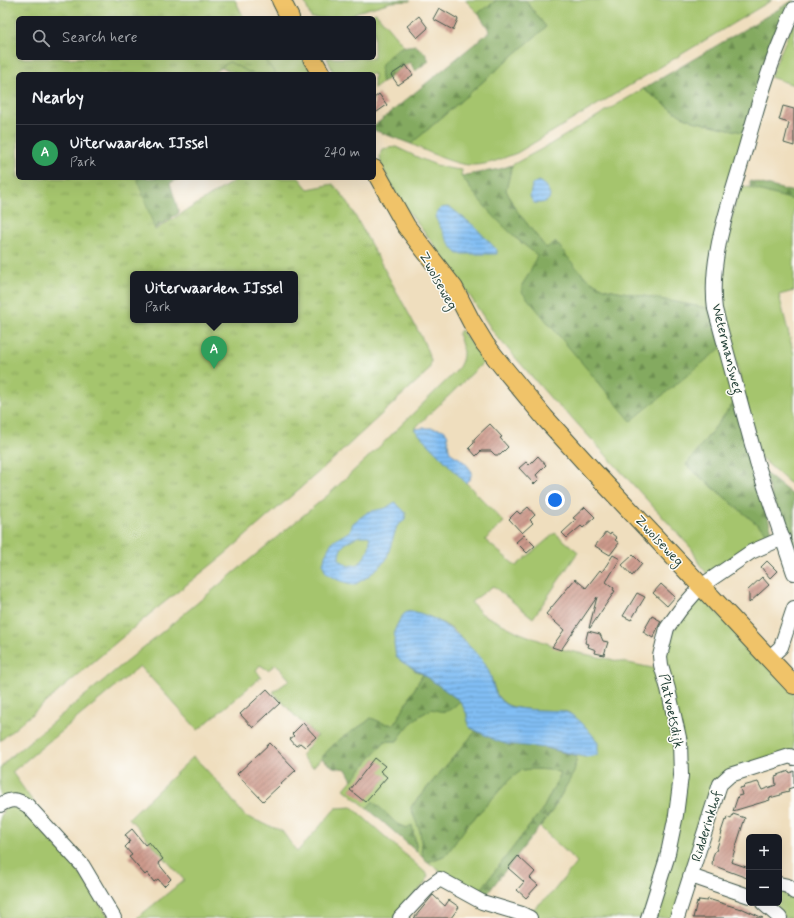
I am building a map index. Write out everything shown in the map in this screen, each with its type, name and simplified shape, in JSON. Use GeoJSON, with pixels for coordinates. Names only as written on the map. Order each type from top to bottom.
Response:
{"type":"FeatureCollection","features":[{"type":"Feature","properties":{"kind":"main road"},"geometry":{"type":"LineString","coordinates":[[281,0],[289,16]]}},
{"type":"Feature","properties":{"kind":"main road"},"geometry":{"type":"LineString","coordinates":[[313,60],[320,72]]}},
{"type":"Feature","properties":{"kind":"main road","name":"Zwolseweg"},"geometry":{"type":"LineString","coordinates":[[376,173],[406,226],[414,236],[423,255],[448,293],[459,320],[472,340],[526,396],[593,471],[794,685]]}},
{"type":"Feature","properties":{"kind":"street","name":"Wetermansweg"},"geometry":{"type":"LineString","coordinates":[[794,9],[764,84],[724,225],[714,277],[714,298],[720,327],[756,463],[794,573]]}},
{"type":"Feature","properties":{"kind":"street","name":"Platvoetsdijk"},"geometry":{"type":"LineString","coordinates":[[648,918],[666,858],[676,815],[681,776],[680,742],[660,656],[667,628],[680,610],[701,586],[751,552],[783,538]]}},
{"type":"Feature","properties":{"kind":"street"},"geometry":{"type":"LineString","coordinates":[[769,658],[782,647],[794,608]]}},
{"type":"Feature","properties":{"kind":"street","name":"Ridderinkhof"},"geometry":{"type":"LineString","coordinates":[[677,918],[720,784],[730,775],[790,756],[794,758]]}},
{"type":"Feature","properties":{"kind":"street"},"geometry":{"type":"LineString","coordinates":[[0,805],[10,800],[19,801],[28,806],[83,866],[114,918]]}},
{"type":"Feature","properties":{"kind":"street"},"geometry":{"type":"LineString","coordinates":[[691,876],[746,895]]}},
{"type":"Feature","properties":{"kind":"street"},"geometry":{"type":"LineString","coordinates":[[400,918],[429,887],[440,879],[482,902],[522,914],[530,918]]}},
{"type":"Feature","properties":{"kind":"street"},"geometry":{"type":"LineString","coordinates":[[782,885],[788,886],[794,892]]}},
{"type":"Feature","properties":{"kind":"street"},"geometry":{"type":"LineString","coordinates":[[766,906],[780,918]]}},
{"type":"Feature","properties":{"kind":"green space"},"geometry":{"type":"Polygon","coordinates":[[[0,0],[235,0],[243,16],[16,16],[16,60],[265,60],[274,72],[249,72],[229,62],[214,72],[16,72],[16,180],[138,180],[155,230],[236,180],[301,180],[308,189],[333,184],[347,201],[422,338],[431,360],[430,367],[427,372],[329,463],[225,554],[151,613],[0,741],[0,0]]]}},
{"type":"Feature","properties":{"kind":"green space"},"geometry":{"type":"Polygon","coordinates":[[[304,0],[410,0],[391,2],[360,11],[351,16],[310,16],[304,0]]]}},
{"type":"Feature","properties":{"kind":"green space"},"geometry":{"type":"Polygon","coordinates":[[[465,0],[497,0],[478,13],[465,0]]]}},
{"type":"Feature","properties":{"kind":"green space"},"geometry":{"type":"Polygon","coordinates":[[[497,0],[525,0],[546,27],[411,144],[376,131],[376,124],[489,32],[478,13],[497,0]]]}},
{"type":"Feature","properties":{"kind":"green space"},"geometry":{"type":"Polygon","coordinates":[[[525,0],[772,0],[517,153],[485,164],[467,165],[442,158],[411,144],[546,27],[525,0]]]}},
{"type":"Feature","properties":{"kind":"green space"},"geometry":{"type":"Polygon","coordinates":[[[794,0],[747,133],[693,121],[680,115],[643,89],[794,0]]]}},
{"type":"Feature","properties":{"kind":"green space"},"geometry":{"type":"Polygon","coordinates":[[[376,13],[404,46],[395,52],[381,75],[382,83],[376,88],[376,72],[333,72],[328,60],[376,60],[376,16],[369,16],[376,13]]]}},
{"type":"Feature","properties":{"kind":"green space"},"geometry":{"type":"Polygon","coordinates":[[[794,21],[794,85],[770,77],[794,21]]]}},
{"type":"Feature","properties":{"kind":"green space"},"geometry":{"type":"Polygon","coordinates":[[[415,45],[425,53],[429,61],[415,71],[410,62],[382,83],[381,67],[387,58],[402,47],[415,45]]]}},
{"type":"Feature","properties":{"kind":"green space"},"geometry":{"type":"Polygon","coordinates":[[[88,60],[307,60],[313,72],[233,72],[222,68],[215,68],[202,72],[181,72],[88,60]]]}},
{"type":"Feature","properties":{"kind":"green space"},"geometry":{"type":"Polygon","coordinates":[[[643,89],[680,115],[693,121],[747,133],[712,309],[607,289],[596,285],[546,248],[514,207],[506,190],[512,165],[549,145],[643,89]]]}},
{"type":"Feature","properties":{"kind":"green space"},"geometry":{"type":"Polygon","coordinates":[[[396,147],[436,165],[462,170],[461,176],[519,241],[538,255],[522,285],[722,347],[736,400],[686,465],[770,535],[735,556],[709,576],[699,564],[692,549],[572,418],[554,402],[494,333],[453,270],[399,199],[381,165],[380,156],[382,149],[396,147]]]}},
{"type":"Feature","properties":{"kind":"green space"},"geometry":{"type":"Polygon","coordinates":[[[512,165],[506,190],[514,207],[546,248],[556,242],[578,270],[590,280],[607,289],[712,309],[722,347],[631,421],[522,292],[522,285],[529,274],[537,255],[516,238],[496,218],[461,176],[500,169],[512,165]]]}},
{"type":"Feature","properties":{"kind":"green space"},"geometry":{"type":"Polygon","coordinates":[[[137,180],[177,180],[170,183],[179,213],[154,229],[137,180]]]}},
{"type":"Feature","properties":{"kind":"green space"},"geometry":{"type":"Polygon","coordinates":[[[750,181],[794,192],[794,200],[750,188],[750,181]]]}},
{"type":"Feature","properties":{"kind":"green space"},"geometry":{"type":"Polygon","coordinates":[[[740,185],[794,200],[794,291],[779,295],[794,355],[794,487],[760,457],[721,302],[720,266],[740,185]]]}},
{"type":"Feature","properties":{"kind":"green space"},"geometry":{"type":"Polygon","coordinates":[[[461,330],[485,361],[414,429],[504,522],[485,540],[516,566],[555,533],[578,552],[533,618],[493,586],[471,602],[482,614],[520,633],[565,650],[657,669],[667,697],[678,768],[674,803],[646,918],[541,918],[530,912],[552,893],[577,862],[540,827],[552,811],[574,772],[577,755],[585,757],[570,713],[563,711],[525,709],[506,704],[496,694],[487,669],[460,636],[440,622],[419,613],[407,612],[414,670],[423,674],[394,725],[382,723],[371,718],[337,741],[313,767],[301,756],[317,736],[297,718],[273,692],[290,680],[276,664],[268,670],[260,665],[256,670],[261,677],[198,730],[140,666],[12,772],[36,806],[0,801],[0,769],[7,760],[328,495],[456,371],[463,358],[462,344],[458,334],[461,330]]]}},
{"type":"Feature","properties":{"kind":"green space"},"geometry":{"type":"Polygon","coordinates":[[[736,400],[772,532],[770,535],[686,465],[736,400]]]}},
{"type":"Feature","properties":{"kind":"green space"},"geometry":{"type":"Polygon","coordinates":[[[764,472],[794,496],[794,562],[764,472]]]}},
{"type":"Feature","properties":{"kind":"green space"},"geometry":{"type":"Polygon","coordinates":[[[700,599],[704,599],[794,693],[794,753],[725,772],[675,918],[652,918],[682,784],[665,669],[666,640],[692,606],[700,599]]]}},
{"type":"Feature","properties":{"kind":"green space"},"geometry":{"type":"Polygon","coordinates":[[[423,674],[460,701],[448,711],[432,709],[426,712],[412,722],[397,741],[385,741],[352,780],[346,769],[333,767],[321,758],[337,741],[371,718],[383,723],[394,725],[423,674]]]}},
{"type":"Feature","properties":{"kind":"green space"},"geometry":{"type":"Polygon","coordinates":[[[460,701],[467,714],[469,727],[476,731],[412,805],[420,831],[423,858],[417,852],[415,838],[406,828],[397,824],[373,802],[367,808],[344,789],[385,741],[397,741],[412,722],[426,712],[432,709],[441,711],[448,710],[460,701]]]}},
{"type":"Feature","properties":{"kind":"green space"},"geometry":{"type":"Polygon","coordinates":[[[476,731],[511,742],[577,755],[574,772],[552,811],[486,895],[479,892],[544,807],[561,773],[552,770],[522,770],[510,779],[467,826],[446,855],[428,862],[423,858],[420,831],[411,807],[476,731]]]}},
{"type":"Feature","properties":{"kind":"green space"},"geometry":{"type":"Polygon","coordinates":[[[193,757],[221,786],[245,816],[282,831],[297,852],[336,808],[352,807],[428,875],[425,883],[394,918],[137,918],[184,880],[129,818],[193,757]]]}},
{"type":"Feature","properties":{"kind":"green space"},"geometry":{"type":"Polygon","coordinates":[[[522,770],[552,770],[561,773],[544,807],[479,892],[476,892],[445,875],[428,862],[446,855],[467,826],[510,779],[522,770]]]}},
{"type":"Feature","properties":{"kind":"green space"},"geometry":{"type":"Polygon","coordinates":[[[373,801],[397,824],[406,828],[412,825],[417,852],[367,808],[373,801]]]}},
{"type":"Feature","properties":{"kind":"green space"},"geometry":{"type":"Polygon","coordinates":[[[16,803],[77,869],[109,918],[0,918],[0,819],[4,808],[16,803]]]}},
{"type":"Feature","properties":{"kind":"green space"},"geometry":{"type":"Polygon","coordinates":[[[782,890],[794,896],[794,918],[785,918],[773,906],[782,906],[782,890]]]}},
{"type":"Feature","properties":{"kind":"water"},"geometry":{"type":"Polygon","coordinates":[[[539,181],[549,191],[550,195],[548,200],[545,202],[534,203],[530,197],[532,184],[539,181]]]}},
{"type":"Feature","properties":{"kind":"water"},"geometry":{"type":"Polygon","coordinates":[[[441,208],[451,208],[474,226],[497,250],[497,254],[458,254],[448,242],[435,217],[441,208]]]}},
{"type":"Feature","properties":{"kind":"water"},"geometry":{"type":"Polygon","coordinates":[[[414,429],[440,429],[446,432],[448,435],[449,450],[463,461],[472,472],[470,479],[466,483],[414,429]]]}},
{"type":"Feature","properties":{"kind":"water"},"geometry":{"type":"Polygon","coordinates":[[[395,502],[406,513],[405,520],[397,526],[386,560],[369,576],[354,585],[338,580],[326,573],[323,565],[325,555],[332,542],[350,531],[353,523],[368,512],[386,508],[395,502]],[[359,536],[344,544],[340,550],[339,559],[348,566],[359,564],[369,548],[369,536],[359,536]]]}},
{"type":"Feature","properties":{"kind":"water"},"geometry":{"type":"Polygon","coordinates":[[[412,611],[437,621],[465,641],[485,665],[489,672],[496,694],[501,701],[517,708],[563,711],[569,713],[583,724],[598,742],[598,755],[585,757],[547,748],[506,744],[469,727],[467,714],[460,701],[423,674],[396,657],[394,643],[395,629],[404,614],[412,611]]]}},
{"type":"Feature","properties":{"kind":"building"},"geometry":{"type":"Polygon","coordinates":[[[439,8],[458,19],[453,30],[433,19],[439,8]]]}},
{"type":"Feature","properties":{"kind":"building"},"geometry":{"type":"Polygon","coordinates":[[[419,16],[428,28],[417,38],[407,26],[419,16]]]}},
{"type":"Feature","properties":{"kind":"building"},"geometry":{"type":"Polygon","coordinates":[[[406,65],[413,75],[398,85],[391,75],[406,65]]]}},
{"type":"Feature","properties":{"kind":"building"},"geometry":{"type":"Polygon","coordinates":[[[379,94],[387,105],[376,113],[376,96],[379,94]]]}},
{"type":"Feature","properties":{"kind":"building"},"geometry":{"type":"Polygon","coordinates":[[[783,106],[794,109],[794,146],[784,143],[789,123],[779,120],[783,106]]]}},
{"type":"Feature","properties":{"kind":"building"},"geometry":{"type":"Polygon","coordinates":[[[490,424],[502,437],[500,438],[508,447],[500,455],[495,455],[491,451],[481,451],[476,456],[469,448],[474,443],[474,439],[490,424]]]}},
{"type":"Feature","properties":{"kind":"building"},"geometry":{"type":"Polygon","coordinates":[[[538,456],[546,465],[536,475],[539,479],[534,484],[519,468],[526,462],[529,465],[538,456]]]}},
{"type":"Feature","properties":{"kind":"building"},"geometry":{"type":"Polygon","coordinates":[[[528,507],[535,515],[530,520],[533,523],[522,533],[509,519],[517,511],[520,514],[528,507]]]}},
{"type":"Feature","properties":{"kind":"building"},"geometry":{"type":"Polygon","coordinates":[[[585,507],[595,517],[583,528],[581,526],[567,538],[562,533],[576,520],[573,518],[585,507]]]}},
{"type":"Feature","properties":{"kind":"building"},"geometry":{"type":"Polygon","coordinates":[[[606,532],[610,535],[611,533],[617,538],[615,540],[619,543],[610,555],[595,546],[606,532]]]}},
{"type":"Feature","properties":{"kind":"building"},"geometry":{"type":"Polygon","coordinates":[[[524,535],[535,546],[527,553],[516,542],[524,535]]]}},
{"type":"Feature","properties":{"kind":"building"},"geometry":{"type":"Polygon","coordinates":[[[613,555],[620,559],[606,582],[614,588],[613,590],[615,591],[590,628],[597,597],[561,650],[552,647],[564,630],[546,614],[575,579],[586,588],[600,570],[602,572],[613,555]]]}},
{"type":"Feature","properties":{"kind":"building"},"geometry":{"type":"Polygon","coordinates":[[[633,555],[642,564],[632,576],[622,565],[633,555]]]}},
{"type":"Feature","properties":{"kind":"building"},"geometry":{"type":"Polygon","coordinates":[[[767,561],[777,571],[770,578],[761,567],[767,561]]]}},
{"type":"Feature","properties":{"kind":"building"},"geometry":{"type":"Polygon","coordinates":[[[762,577],[769,585],[749,603],[749,593],[747,591],[762,577]]]}},
{"type":"Feature","properties":{"kind":"building"},"geometry":{"type":"Polygon","coordinates":[[[661,584],[675,597],[667,606],[653,593],[661,584]]]}},
{"type":"Feature","properties":{"kind":"building"},"geometry":{"type":"Polygon","coordinates":[[[637,593],[645,597],[631,620],[623,616],[637,593]]]}},
{"type":"Feature","properties":{"kind":"building"},"geometry":{"type":"Polygon","coordinates":[[[652,616],[661,621],[653,638],[643,632],[652,616]]]}},
{"type":"Feature","properties":{"kind":"building"},"geometry":{"type":"Polygon","coordinates":[[[588,631],[600,634],[603,641],[608,642],[604,655],[595,653],[596,650],[588,647],[589,644],[585,643],[588,631]]]}},
{"type":"Feature","properties":{"kind":"building"},"geometry":{"type":"Polygon","coordinates":[[[267,689],[280,703],[253,728],[240,714],[267,689]]]}},
{"type":"Feature","properties":{"kind":"building"},"geometry":{"type":"Polygon","coordinates":[[[303,723],[316,737],[305,747],[300,743],[296,746],[290,739],[294,736],[292,734],[303,723]]]}},
{"type":"Feature","properties":{"kind":"building"},"geometry":{"type":"Polygon","coordinates":[[[270,743],[296,770],[263,801],[237,774],[270,743]]]}},
{"type":"Feature","properties":{"kind":"building"},"geometry":{"type":"Polygon","coordinates":[[[375,758],[385,766],[380,771],[387,777],[365,802],[350,790],[375,758]]]}},
{"type":"Feature","properties":{"kind":"building"},"geometry":{"type":"Polygon","coordinates":[[[789,771],[790,773],[794,771],[794,787],[788,789],[789,791],[769,798],[770,800],[733,811],[738,796],[742,795],[740,788],[758,782],[762,790],[776,785],[775,777],[789,771]]]}},
{"type":"Feature","properties":{"kind":"building"},"geometry":{"type":"Polygon","coordinates":[[[733,814],[745,818],[731,862],[746,867],[746,878],[712,865],[713,856],[716,851],[725,820],[726,821],[727,817],[731,819],[733,814]]]}},
{"type":"Feature","properties":{"kind":"building"},"geometry":{"type":"Polygon","coordinates":[[[132,829],[145,845],[149,842],[163,859],[158,863],[171,879],[164,886],[158,879],[154,882],[147,873],[145,875],[129,857],[132,855],[125,847],[130,842],[125,835],[132,829]]]}},
{"type":"Feature","properties":{"kind":"building"},"geometry":{"type":"Polygon","coordinates":[[[518,856],[535,872],[530,878],[538,885],[526,898],[517,890],[524,882],[508,868],[518,856]]]}},
{"type":"Feature","properties":{"kind":"building"},"geometry":{"type":"Polygon","coordinates":[[[433,895],[445,906],[449,900],[459,907],[451,918],[414,918],[433,895]]]}},
{"type":"Feature","properties":{"kind":"building"},"geometry":{"type":"Polygon","coordinates":[[[708,899],[741,908],[763,918],[693,918],[697,902],[698,903],[699,900],[707,901],[708,899]]]}},
{"type":"Feature","properties":{"kind":"place","name":"Uiterwaarden IJssel"},"geometry":{"type":"Point","coordinates":[214,369]}}]}
